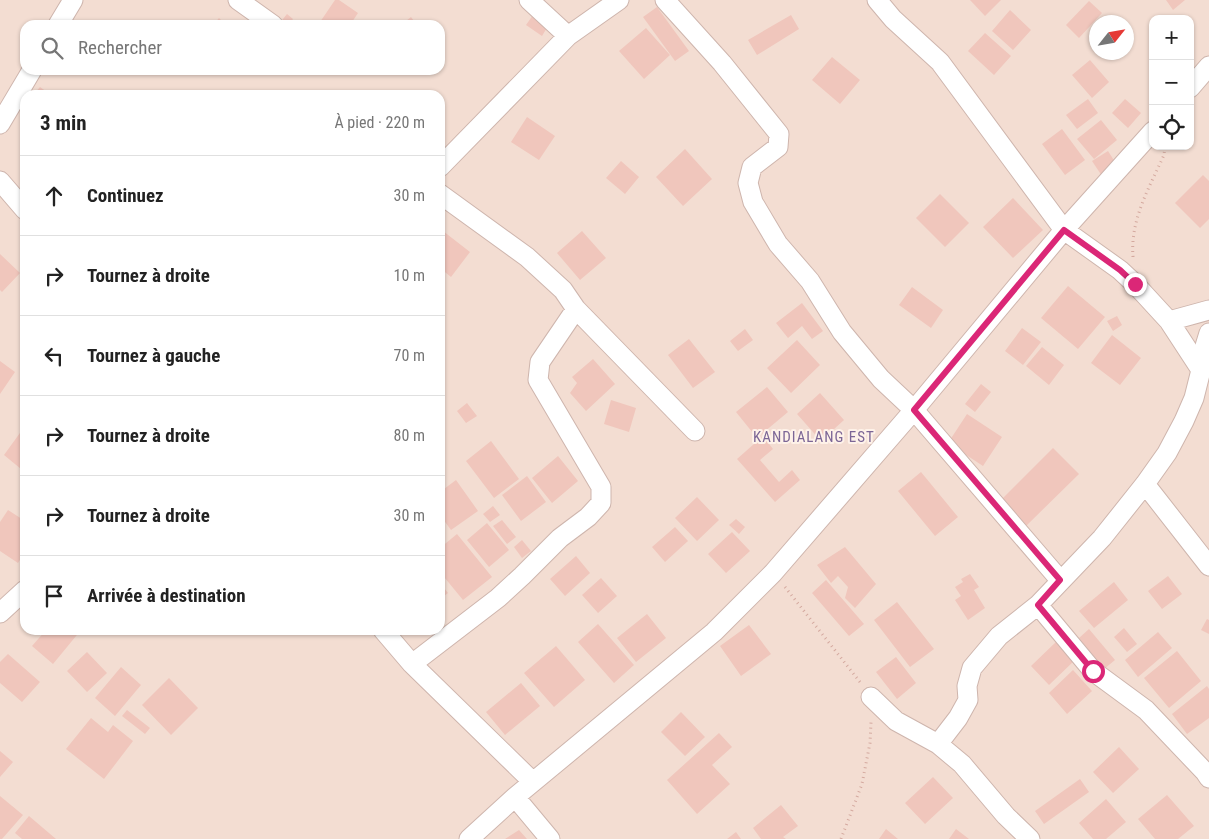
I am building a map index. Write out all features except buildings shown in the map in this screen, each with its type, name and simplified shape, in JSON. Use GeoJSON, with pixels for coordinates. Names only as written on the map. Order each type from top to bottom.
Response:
{"type":"FeatureCollection","features":[{"type":"Feature","properties":{"kind":"street"},"geometry":{"type":"LineString","coordinates":[[61,20],[74,0]]}},
{"type":"Feature","properties":{"kind":"street"},"geometry":{"type":"LineString","coordinates":[[238,0],[266,20]]}},
{"type":"Feature","properties":{"kind":"street"},"geometry":{"type":"LineString","coordinates":[[529,0],[568,36]]}},
{"type":"Feature","properties":{"kind":"street"},"geometry":{"type":"LineString","coordinates":[[445,162],[568,36],[619,0]]}},
{"type":"Feature","properties":{"kind":"street"},"geometry":{"type":"LineString","coordinates":[[665,0],[722,63],[779,134],[778,147],[752,167],[748,183],[753,202],[778,244],[810,281],[842,332],[881,380],[914,410],[1060,580]]}},
{"type":"Feature","properties":{"kind":"street"},"geometry":{"type":"LineString","coordinates":[[876,0],[893,19],[940,62],[1064,230],[1120,270],[1135,284],[1169,321],[1201,370]]}},
{"type":"Feature","properties":{"kind":"street"},"geometry":{"type":"LineString","coordinates":[[1194,83],[1209,66]]}},
{"type":"Feature","properties":{"kind":"street"},"geometry":{"type":"LineString","coordinates":[[20,90],[29,75]]}},
{"type":"Feature","properties":{"kind":"street"},"geometry":{"type":"LineString","coordinates":[[0,124],[20,90]]}},
{"type":"Feature","properties":{"kind":"street"},"geometry":{"type":"LineString","coordinates":[[469,839],[515,797],[714,632],[774,573],[914,410],[1064,230],[1149,135]]}},
{"type":"Feature","properties":{"kind":"street"},"geometry":{"type":"LineString","coordinates":[[0,180],[20,204]]}},
{"type":"Feature","properties":{"kind":"street"},"geometry":{"type":"LineString","coordinates":[[445,198],[527,257],[563,290],[576,309],[695,431]]}},
{"type":"Feature","properties":{"kind":"street"},"geometry":{"type":"LineString","coordinates":[[412,664],[498,598],[560,538],[601,503],[601,486],[538,380],[540,362],[576,309]]}},
{"type":"Feature","properties":{"kind":"street"},"geometry":{"type":"LineString","coordinates":[[1169,321],[1209,310]]}},
{"type":"Feature","properties":{"kind":"street"},"geometry":{"type":"LineString","coordinates":[[938,744],[958,718],[968,700],[967,686],[972,668],[999,636],[1038,605],[1102,538],[1145,484],[1166,453],[1184,421],[1194,398],[1201,370],[1202,356],[1209,333]]}},
{"type":"Feature","properties":{"kind":"street"},"geometry":{"type":"LineString","coordinates":[[1145,484],[1209,566]]}},
{"type":"Feature","properties":{"kind":"street"},"geometry":{"type":"LineString","coordinates":[[0,613],[20,595]]}},
{"type":"Feature","properties":{"kind":"street"},"geometry":{"type":"LineString","coordinates":[[1038,605],[1093,671],[1146,710],[1206,772],[1209,778]]}},
{"type":"Feature","properties":{"kind":"street"},"geometry":{"type":"LineString","coordinates":[[387,635],[412,664],[533,782]]}},
{"type":"Feature","properties":{"kind":"street"},"geometry":{"type":"LineString","coordinates":[[871,697],[896,721],[938,744],[962,764],[1006,816],[1030,839]]}},
{"type":"Feature","properties":{"kind":"street"},"geometry":{"type":"LineString","coordinates":[[515,797],[550,839]]}},
{"type":"Feature","properties":{"kind":"path"},"geometry":{"type":"LineString","coordinates":[[1135,284],[1134,229],[1140,208],[1165,150]]}},
{"type":"Feature","properties":{"kind":"path"},"geometry":{"type":"LineString","coordinates":[[774,573],[871,697],[870,742],[862,784],[841,839]]}},
{"type":"Feature","properties":{"kind":"shaded area"},"geometry":{"type":"Polygon","coordinates":[[[0,0],[1209,0],[1209,839],[0,839],[0,0]]]}},
{"type":"Feature","properties":{"kind":"district","name":"KANDIALANG EST"},"geometry":{"type":"Point","coordinates":[814,437]}},
{"type":"Feature","properties":{"kind":"route"},"geometry":{"type":"LineString","coordinates":[[1093,671],[1038,605],[1060,580],[914,410],[1064,230],[1120,270],[1135,284]]}}]}
